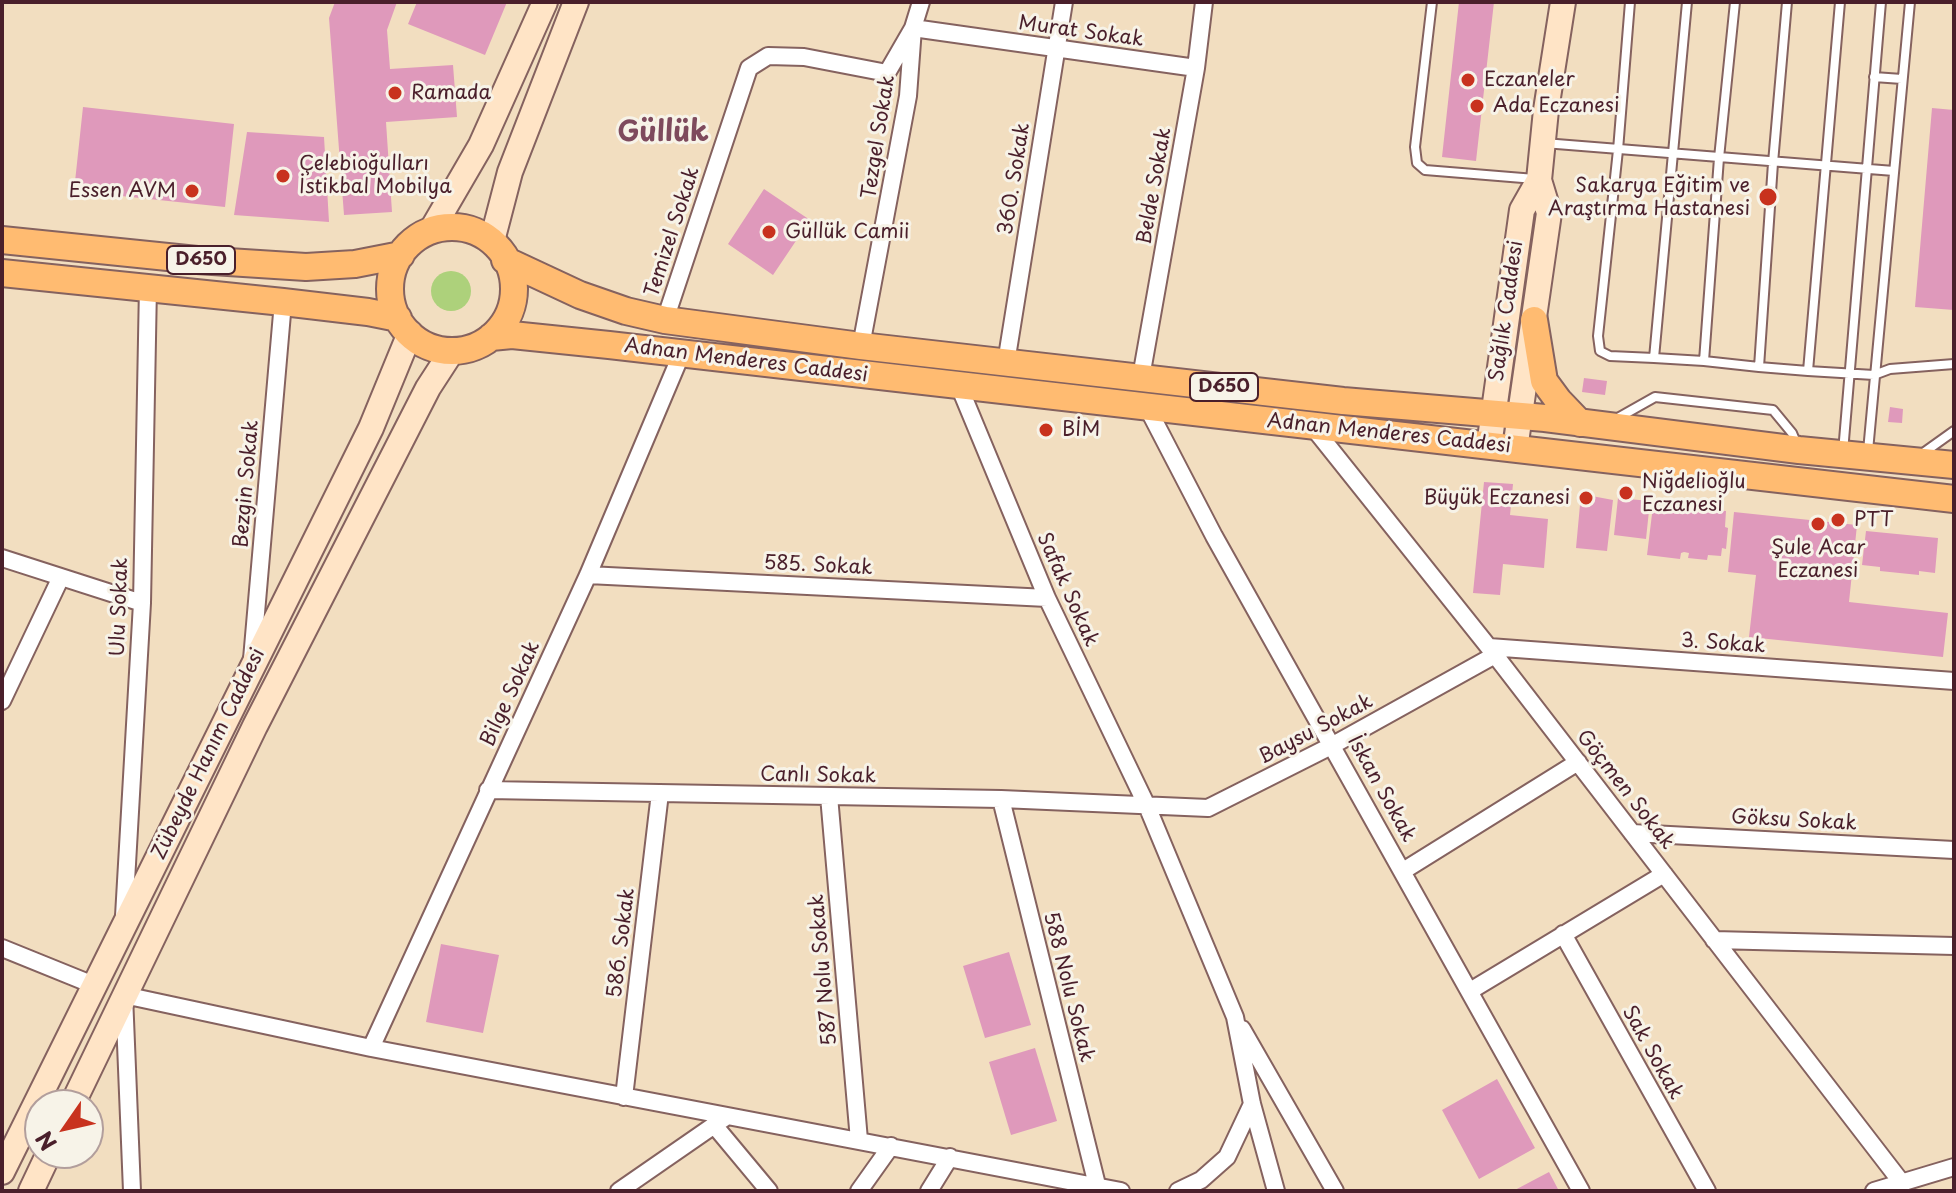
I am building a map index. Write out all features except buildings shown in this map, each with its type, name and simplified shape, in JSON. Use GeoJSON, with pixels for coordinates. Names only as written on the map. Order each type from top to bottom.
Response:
{"type":"FeatureCollection","features":[{"type":"Feature","properties":{"kind":"main road"},"geometry":{"type":"LineString","coordinates":[[431,231],[481,145],[545,2]]}},
{"type":"Feature","properties":{"kind":"main road"},"geometry":{"type":"LineString","coordinates":[[499,250],[515,157],[576,2]]}},
{"type":"Feature","properties":{"kind":"main road","name":"Sağlık Caddesi"},"geometry":{"type":"LineString","coordinates":[[1515,449],[1549,213],[1539,180],[1563,2]]}},
{"type":"Feature","properties":{"kind":"main road","name":"Sağlık Caddesi"},"geometry":{"type":"LineString","coordinates":[[1489,446],[1522,210],[1539,180]]}},
{"type":"Feature","properties":{"kind":"main road"},"geometry":{"type":"LineString","coordinates":[[450,227],[469,230],[499,250],[511,270],[514,292],[510,313],[491,337],[482,344],[461,351],[440,351],[420,342],[404,326],[390,292],[392,273],[401,255],[414,241],[431,231],[450,227]]}},
{"type":"Feature","properties":{"kind":"main road","name":"D650"},"geometry":{"type":"LineString","coordinates":[[2,240],[197,260],[306,267],[355,264],[401,255]]}},
{"type":"Feature","properties":{"kind":"main road","name":"Adnan Menderes Caddesi"},"geometry":{"type":"LineString","coordinates":[[499,250],[580,295],[665,320],[1006,363],[1608,425],[1799,450],[1954,465]]}},
{"type":"Feature","properties":{"kind":"main road"},"geometry":{"type":"LineString","coordinates":[[2,273],[148,286],[368,312],[404,326]]}},
{"type":"Feature","properties":{"kind":"main road"},"geometry":{"type":"LineString","coordinates":[[1534,320],[1544,381],[1580,423]]}},
{"type":"Feature","properties":{"kind":"main road","name":"Zübeyde Hanım Caddesi"},"geometry":{"type":"LineString","coordinates":[[2,1172],[371,428],[404,326]]}},
{"type":"Feature","properties":{"kind":"main road","name":"Adnan Menderes Caddesi"},"geometry":{"type":"LineString","coordinates":[[491,337],[525,336],[1954,499]]}},
{"type":"Feature","properties":{"kind":"main road"},"geometry":{"type":"LineString","coordinates":[[1426,408],[1466,402],[1480,395],[1492,378],[1501,350]]}},
{"type":"Feature","properties":{"kind":"main road","name":"Zübeyde Hanım Caddesi"},"geometry":{"type":"LineString","coordinates":[[80,1089],[255,726],[428,388],[452,351]]}},
{"type":"Feature","properties":{"kind":"main road"},"geometry":{"type":"LineString","coordinates":[[31,1191],[41,1169]]}},
{"type":"Feature","properties":{"kind":"street"},"geometry":{"type":"LineString","coordinates":[[913,28],[921,2]]}},
{"type":"Feature","properties":{"kind":"street","name":"360. Sokak"},"geometry":{"type":"LineString","coordinates":[[1006,363],[1064,2]]}},
{"type":"Feature","properties":{"kind":"street","name":"Belde Sokak"},"geometry":{"type":"LineString","coordinates":[[1141,377],[1196,68],[1204,2]]}},
{"type":"Feature","properties":{"kind":"street","name":"Murat Sokak"},"geometry":{"type":"LineString","coordinates":[[913,28],[1196,68]]}},
{"type":"Feature","properties":{"kind":"street","name":"Temizel Sokak"},"geometry":{"type":"LineString","coordinates":[[665,320],[749,68],[768,56],[804,57],[887,73],[913,28]]}},
{"type":"Feature","properties":{"kind":"street","name":"Tezgel Sokak"},"geometry":{"type":"LineString","coordinates":[[861,346],[908,96],[913,28]]}},
{"type":"Feature","properties":{"kind":"street","name":"Ulu Sokak"},"geometry":{"type":"LineString","coordinates":[[123,929],[142,603],[148,286]]}},
{"type":"Feature","properties":{"kind":"street","name":"Bezgin Sokak"},"geometry":{"type":"LineString","coordinates":[[251,669],[283,302]]}},
{"type":"Feature","properties":{"kind":"street","name":"Bilge Sokak"},"geometry":{"type":"LineString","coordinates":[[371,1048],[588,575],[681,355]]}},
{"type":"Feature","properties":{"kind":"street","name":"Safak Sokak"},"geometry":{"type":"LineString","coordinates":[[959,386],[1047,598],[1147,806],[1235,1017]]}},
{"type":"Feature","properties":{"kind":"street","name":"İskan Sokak"},"geometry":{"type":"LineString","coordinates":[[1147,407],[1214,536],[1581,1191]]}},
{"type":"Feature","properties":{"kind":"street","name":"Göçmen Sokak"},"geometry":{"type":"LineString","coordinates":[[1312,426],[1492,651],[1902,1183]]}},
{"type":"Feature","properties":{"kind":"street"},"geometry":{"type":"LineString","coordinates":[[2,558],[142,603]]}},
{"type":"Feature","properties":{"kind":"street","name":"585. Sokak"},"geometry":{"type":"LineString","coordinates":[[588,575],[1047,598]]}},
{"type":"Feature","properties":{"kind":"street"},"geometry":{"type":"LineString","coordinates":[[2,701],[61,577]]}},
{"type":"Feature","properties":{"kind":"street","name":"Baysu Sokak"},"geometry":{"type":"LineString","coordinates":[[1147,806],[1208,808],[1333,745],[1492,651]]}},
{"type":"Feature","properties":{"kind":"street","name":"3. Sokak"},"geometry":{"type":"LineString","coordinates":[[1492,651],[1954,681]]}},
{"type":"Feature","properties":{"kind":"street"},"geometry":{"type":"LineString","coordinates":[[1403,871],[1578,762]]}},
{"type":"Feature","properties":{"kind":"street","name":"Canlı Sokak"},"geometry":{"type":"LineString","coordinates":[[488,790],[1001,799],[1147,806]]}},
{"type":"Feature","properties":{"kind":"street","name":"586. Sokak"},"geometry":{"type":"LineString","coordinates":[[624,1097],[660,793]]}},
{"type":"Feature","properties":{"kind":"street","name":"587 Nolu Sokak"},"geometry":{"type":"LineString","coordinates":[[829,796],[859,1140]]}},
{"type":"Feature","properties":{"kind":"street","name":"588 Nolu Sokak"},"geometry":{"type":"LineString","coordinates":[[1001,799],[1097,1185]]}},
{"type":"Feature","properties":{"kind":"street","name":"Göksu Sokak"},"geometry":{"type":"LineString","coordinates":[[1632,833],[1954,850]]}},
{"type":"Feature","properties":{"kind":"street"},"geometry":{"type":"LineString","coordinates":[[1470,991],[1664,874]]}},
{"type":"Feature","properties":{"kind":"street","name":"Sak Sokak"},"geometry":{"type":"LineString","coordinates":[[1563,934],[1707,1191]]}},
{"type":"Feature","properties":{"kind":"street"},"geometry":{"type":"LineString","coordinates":[[1714,940],[1954,946]]}},
{"type":"Feature","properties":{"kind":"street"},"geometry":{"type":"LineString","coordinates":[[2,948],[96,986]]}},
{"type":"Feature","properties":{"kind":"street"},"geometry":{"type":"LineString","coordinates":[[132,1191],[124,995],[371,1048],[624,1097],[720,1121],[859,1140],[950,1157],[1063,1185],[1097,1185],[1121,1191]]}},
{"type":"Feature","properties":{"kind":"street"},"geometry":{"type":"LineString","coordinates":[[1235,1017],[1252,1104],[1276,1191]]}},
{"type":"Feature","properties":{"kind":"street"},"geometry":{"type":"LineString","coordinates":[[1235,1017],[1335,1191]]}},
{"type":"Feature","properties":{"kind":"street"},"geometry":{"type":"LineString","coordinates":[[1178,1191],[1201,1180],[1227,1157],[1252,1104]]}},
{"type":"Feature","properties":{"kind":"street"},"geometry":{"type":"LineString","coordinates":[[624,1190],[720,1121]]}},
{"type":"Feature","properties":{"kind":"street"},"geometry":{"type":"LineString","coordinates":[[720,1121],[769,1191]]}},
{"type":"Feature","properties":{"kind":"street"},"geometry":{"type":"LineString","coordinates":[[859,1191],[891,1146]]}},
{"type":"Feature","properties":{"kind":"street"},"geometry":{"type":"LineString","coordinates":[[929,1191],[950,1157]]}},
{"type":"Feature","properties":{"kind":"street"},"geometry":{"type":"LineString","coordinates":[[1874,1191],[1954,1167]]}},
{"type":"Feature","properties":{"kind":"lane"},"geometry":{"type":"LineString","coordinates":[[1432,2],[1415,147],[1417,163],[1425,170],[1539,180]]}},
{"type":"Feature","properties":{"kind":"lane"},"geometry":{"type":"LineString","coordinates":[[1630,2],[1598,336],[1600,351],[1610,356],[1704,361],[1850,375],[1874,375],[1890,369],[1954,364]]}},
{"type":"Feature","properties":{"kind":"lane"},"geometry":{"type":"LineString","coordinates":[[1654,358],[1687,2]]}},
{"type":"Feature","properties":{"kind":"lane"},"geometry":{"type":"LineString","coordinates":[[1704,361],[1719,158],[1735,2]]}},
{"type":"Feature","properties":{"kind":"lane"},"geometry":{"type":"LineString","coordinates":[[1759,367],[1787,2]]}},
{"type":"Feature","properties":{"kind":"lane"},"geometry":{"type":"LineString","coordinates":[[1808,371],[1840,2]]}},
{"type":"Feature","properties":{"kind":"lane"},"geometry":{"type":"LineString","coordinates":[[1855,454],[1850,375],[1881,2]]}},
{"type":"Feature","properties":{"kind":"lane"},"geometry":{"type":"LineString","coordinates":[[1855,454],[1874,375],[1910,2]]}},
{"type":"Feature","properties":{"kind":"lane"},"geometry":{"type":"LineString","coordinates":[[1874,77],[1902,79]]}},
{"type":"Feature","properties":{"kind":"lane"},"geometry":{"type":"LineString","coordinates":[[1543,143],[1894,171]]}},
{"type":"Feature","properties":{"kind":"lane"},"geometry":{"type":"LineString","coordinates":[[1608,425],[1655,397],[1759,408],[1773,410],[1792,433],[1799,450]]}},
{"type":"Feature","properties":{"kind":"lane"},"geometry":{"type":"LineString","coordinates":[[1913,460],[1954,431]]}},
{"type":"Feature","properties":{"kind":"green space"},"geometry":{"type":"Polygon","coordinates":[[[451,271],[465,277],[471,291],[465,305],[451,311],[437,305],[431,291],[437,277],[451,271]]]}},
{"type":"Feature","properties":{"kind":"place","name":"Eczaneler"},"geometry":{"type":"Point","coordinates":[1468,80]}},
{"type":"Feature","properties":{"kind":"place","name":"Ramada"},"geometry":{"type":"Point","coordinates":[395,93]}},
{"type":"Feature","properties":{"kind":"place","name":"Ada Eczanesi"},"geometry":{"type":"Point","coordinates":[1477,106]}},
{"type":"Feature","properties":{"kind":"place","name":"Çelebioğulları İstikbal Mobilya"},"geometry":{"type":"Point","coordinates":[283,176]}},
{"type":"Feature","properties":{"kind":"place","name":"Essen AVM"},"geometry":{"type":"Point","coordinates":[192,191]}},
{"type":"Feature","properties":{"kind":"place","name":"Sakarya Eğitim ve Araştırma Hastanesi"},"geometry":{"type":"Point","coordinates":[1768,197]}},
{"type":"Feature","properties":{"kind":"place","name":"Güllük Camii"},"geometry":{"type":"Point","coordinates":[769,232]}},
{"type":"Feature","properties":{"kind":"place","name":"BİM"},"geometry":{"type":"Point","coordinates":[1046,430]}},
{"type":"Feature","properties":{"kind":"place","name":"Niğdelioğlu Eczanesi"},"geometry":{"type":"Point","coordinates":[1626,493]}},
{"type":"Feature","properties":{"kind":"place","name":"Büyük Eczanesi"},"geometry":{"type":"Point","coordinates":[1586,498]}},
{"type":"Feature","properties":{"kind":"place","name":"PTT"},"geometry":{"type":"Point","coordinates":[1838,520]}},
{"type":"Feature","properties":{"kind":"place","name":"Şule Acar Eczanesi"},"geometry":{"type":"Point","coordinates":[1818,524]}},
{"type":"Feature","properties":{"kind":"district","name":"Güllük"},"geometry":{"type":"Point","coordinates":[663,133]}}]}
